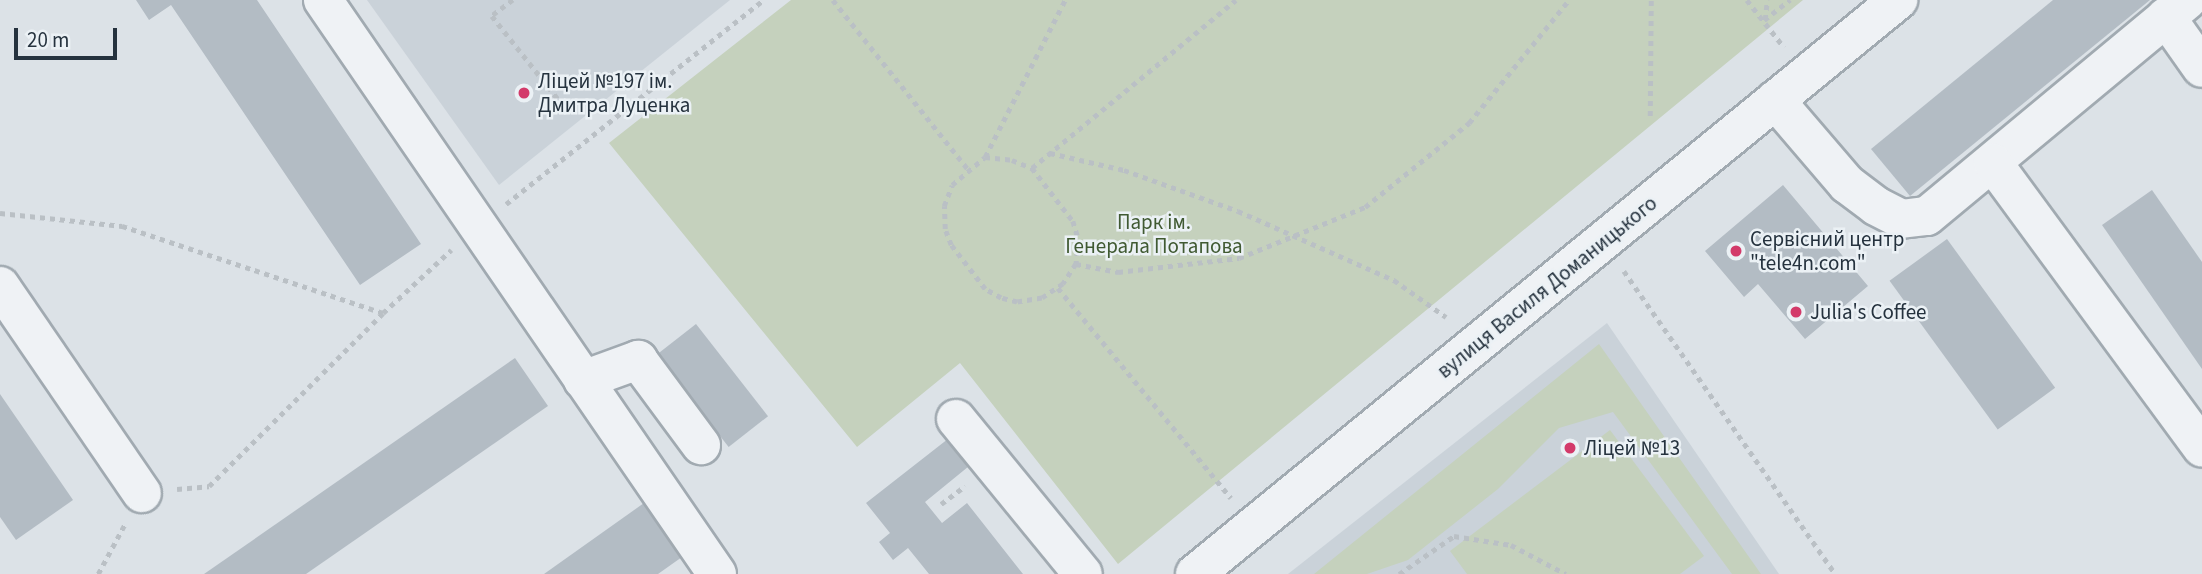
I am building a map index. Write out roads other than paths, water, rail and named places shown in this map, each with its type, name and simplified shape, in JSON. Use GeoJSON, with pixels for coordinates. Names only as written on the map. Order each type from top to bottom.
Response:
{"type":"FeatureCollection","features":[{"type":"Feature","properties":{"kind":"street"},"geometry":{"type":"LineString","coordinates":[[323,0],[717,574]]}},
{"type":"Feature","properties":{"kind":"street","name":"вулиця Василя Доманицького"},"geometry":{"type":"LineString","coordinates":[[1195,574],[1898,0]]}},
{"type":"Feature","properties":{"kind":"street"},"geometry":{"type":"LineString","coordinates":[[1775,100],[1826,160],[1857,191],[1901,219],[1927,216],[2177,8],[2202,68]]}},
{"type":"Feature","properties":{"kind":"street"},"geometry":{"type":"LineString","coordinates":[[1993,163],[2202,447]]}},
{"type":"Feature","properties":{"kind":"street"},"geometry":{"type":"LineString","coordinates":[[0,286],[142,493]]}},
{"type":"Feature","properties":{"kind":"street"},"geometry":{"type":"LineString","coordinates":[[583,380],[638,360],[701,445]]}},
{"type":"Feature","properties":{"kind":"street"},"geometry":{"type":"LineString","coordinates":[[956,419],[1083,574]]}},
{"type":"Feature","properties":{"kind":"place","name":"Ліцей №197 ім. Дмитра Луценка"},"geometry":{"type":"Point","coordinates":[524,93]}},
{"type":"Feature","properties":{"kind":"place","name":"Сервісний центр \"tele4n.com\""},"geometry":{"type":"Point","coordinates":[1736,251]}},
{"type":"Feature","properties":{"kind":"place","name":"Julia's Coffee"},"geometry":{"type":"Point","coordinates":[1796,312]}},
{"type":"Feature","properties":{"kind":"place","name":"Ліцей №13"},"geometry":{"type":"Point","coordinates":[1570,448]}},
{"type":"Feature","properties":{"kind":"park label","name":"Парк ім. Генерала Потапова"},"geometry":{"type":"Point","coordinates":[1154,234]}}]}
